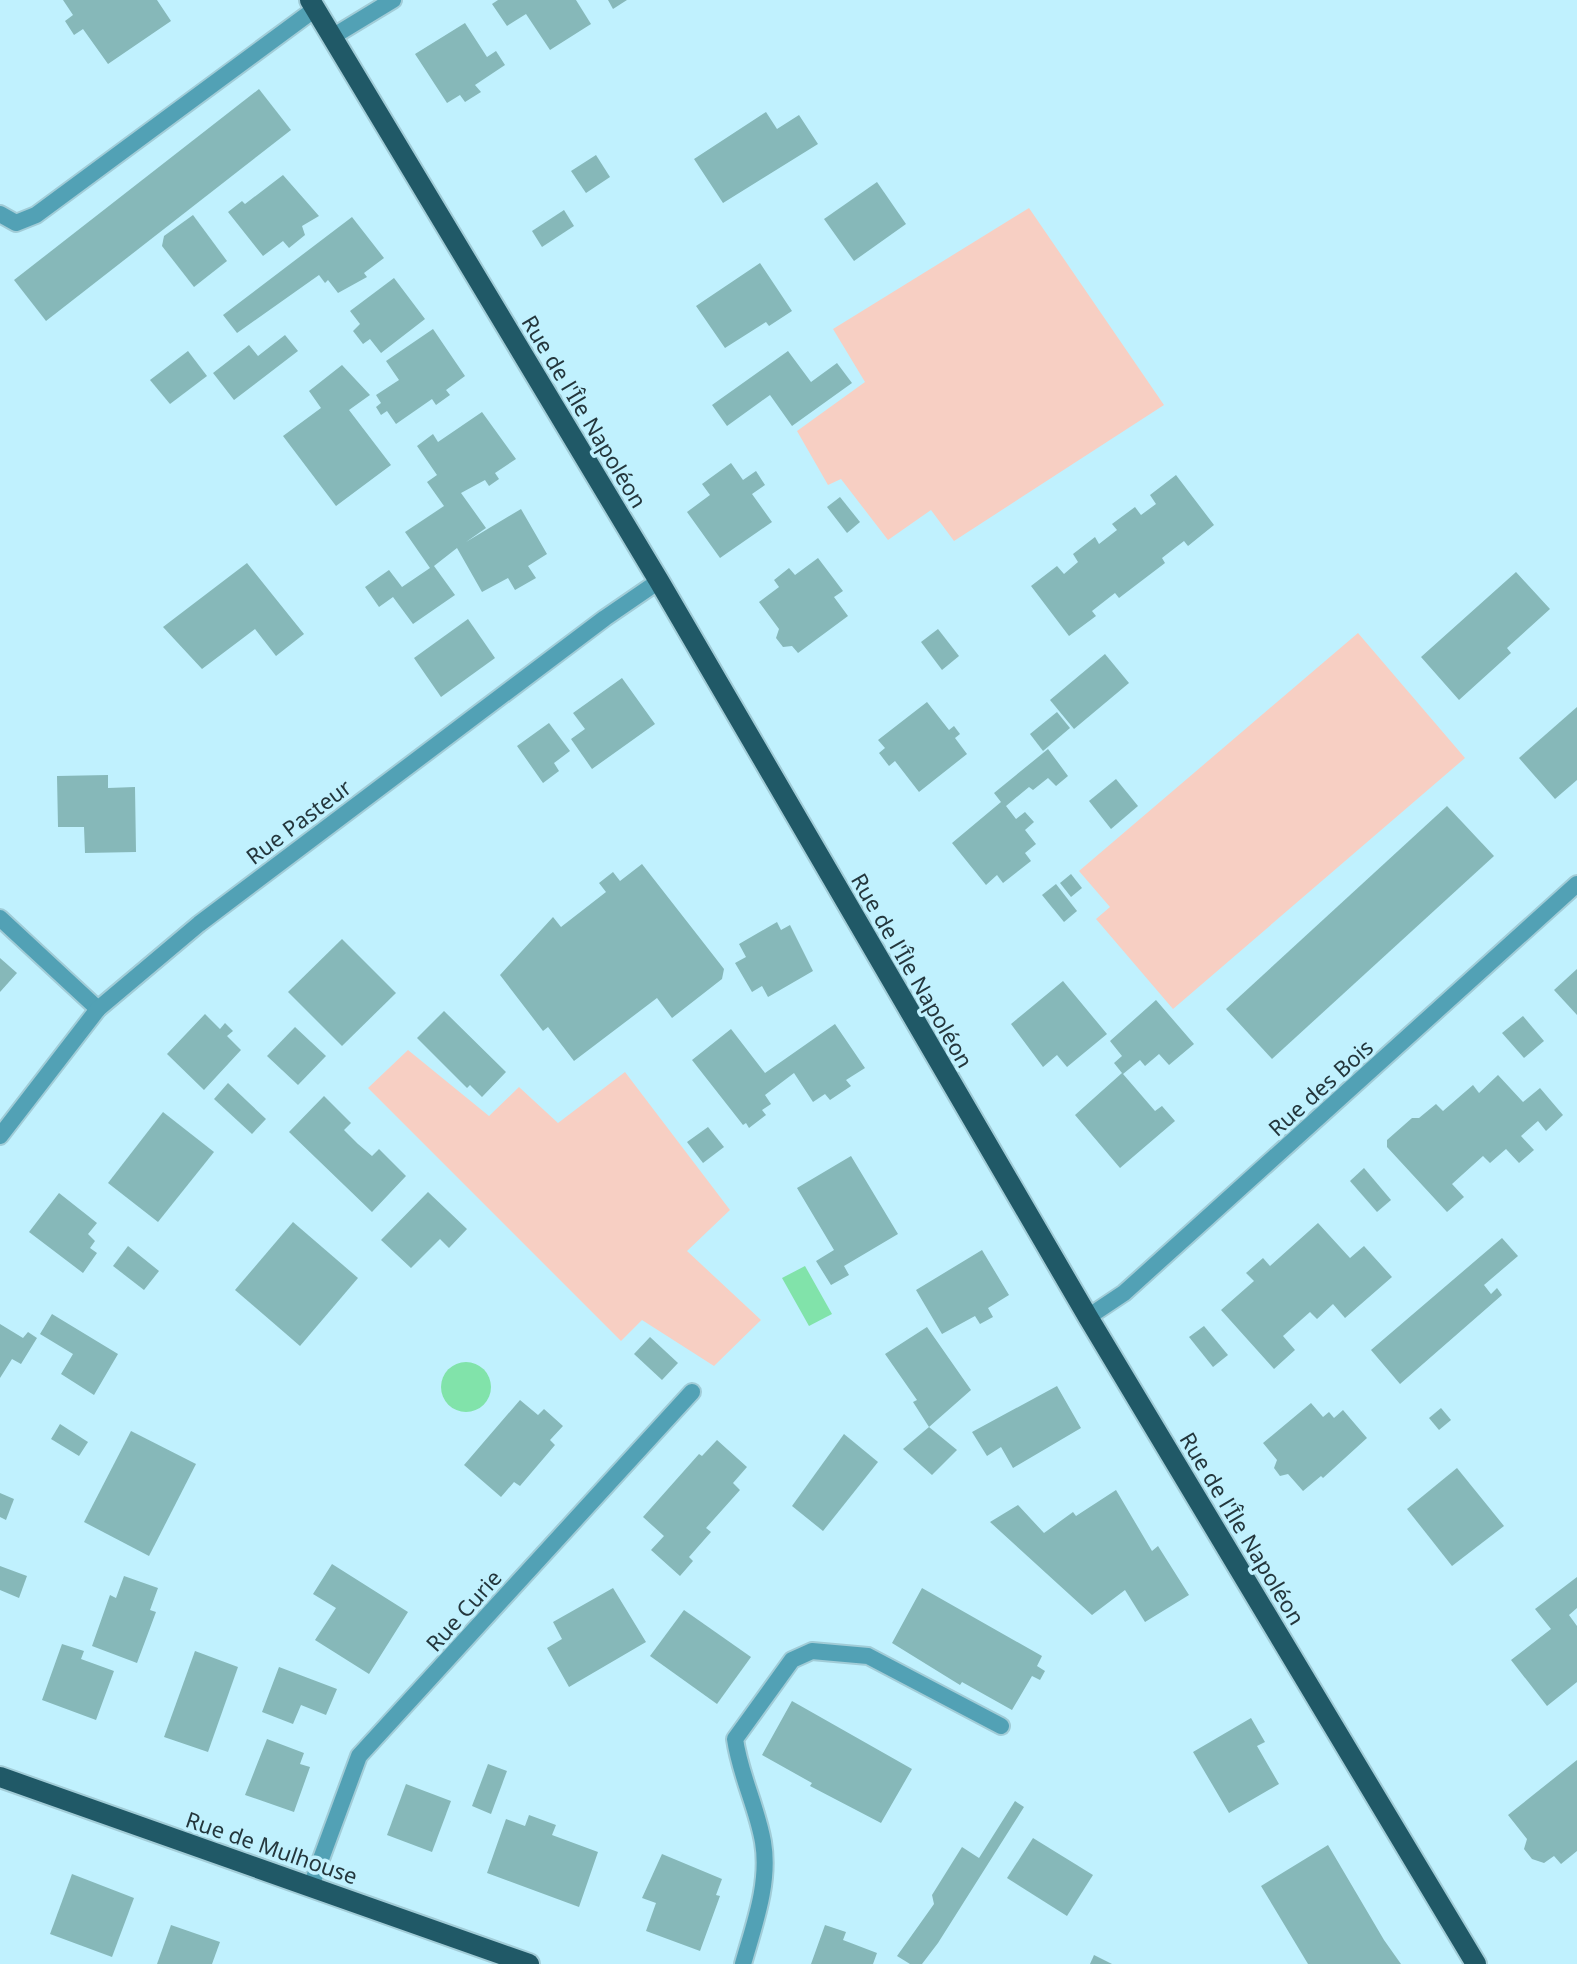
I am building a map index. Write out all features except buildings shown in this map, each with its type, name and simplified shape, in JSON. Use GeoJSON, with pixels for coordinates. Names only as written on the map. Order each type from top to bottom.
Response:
{"type":"FeatureCollection","features":[{"type":"Feature","properties":{"kind":"main road","name":"Rue de l'Île Napoléon"},"geometry":{"type":"LineString","coordinates":[[312,4],[659,581],[1088,1317],[1476,1964]]}},
{"type":"Feature","properties":{"kind":"main road","name":"Rue de Mulhouse"},"geometry":{"type":"LineString","coordinates":[[0,1777],[529,1964]]}},
{"type":"Feature","properties":{"kind":"street"},"geometry":{"type":"LineString","coordinates":[[332,37],[393,0]]}},
{"type":"Feature","properties":{"kind":"street"},"geometry":{"type":"LineString","coordinates":[[0,214],[16,223],[36,215],[312,4]]}},
{"type":"Feature","properties":{"kind":"street","name":"Rue Pasteur"},"geometry":{"type":"LineString","coordinates":[[0,1136],[98,1009],[199,924],[605,618],[659,581]]}},
{"type":"Feature","properties":{"kind":"street","name":"Rue des Bois"},"geometry":{"type":"LineString","coordinates":[[1088,1317],[1124,1293],[1577,884]]}},
{"type":"Feature","properties":{"kind":"street"},"geometry":{"type":"LineString","coordinates":[[0,918],[98,1009]]}},
{"type":"Feature","properties":{"kind":"street","name":"Rue Curie"},"geometry":{"type":"LineString","coordinates":[[311,1886],[359,1756],[692,1392]]}},
{"type":"Feature","properties":{"kind":"street"},"geometry":{"type":"LineString","coordinates":[[743,1964],[763,1893],[763,1842],[739,1766],[735,1739],[792,1660],[812,1651],[868,1656],[1001,1726]]}},
{"type":"Feature","properties":{"kind":"shaded area"},"geometry":{"type":"Polygon","coordinates":[[[1029,208],[1164,405],[954,541],[931,510],[888,540],[841,479],[828,485],[797,431],[865,382],[833,329],[1029,208]]]}},
{"type":"Feature","properties":{"kind":"shaded area"},"geometry":{"type":"Polygon","coordinates":[[[1358,633],[1465,758],[1173,1009],[1096,919],[1110,907],[1079,871],[1358,633]]]}},
{"type":"Feature","properties":{"kind":"shaded area"},"geometry":{"type":"Polygon","coordinates":[[[408,1050],[489,1116],[519,1087],[558,1123],[625,1072],[730,1210],[687,1251],[761,1320],[714,1366],[642,1320],[621,1341],[368,1088],[408,1050]]]}},
{"type":"Feature","properties":{"kind":"shaded area"},"geometry":{"type":"Polygon","coordinates":[[[805,1266],[832,1314],[809,1326],[782,1278],[805,1266]]]}},
{"type":"Feature","properties":{"kind":"shaded area"},"geometry":{"type":"Polygon","coordinates":[[[466,1362],[484,1369],[491,1387],[484,1405],[466,1412],[448,1405],[441,1387],[448,1369],[466,1362]]]}}]}
